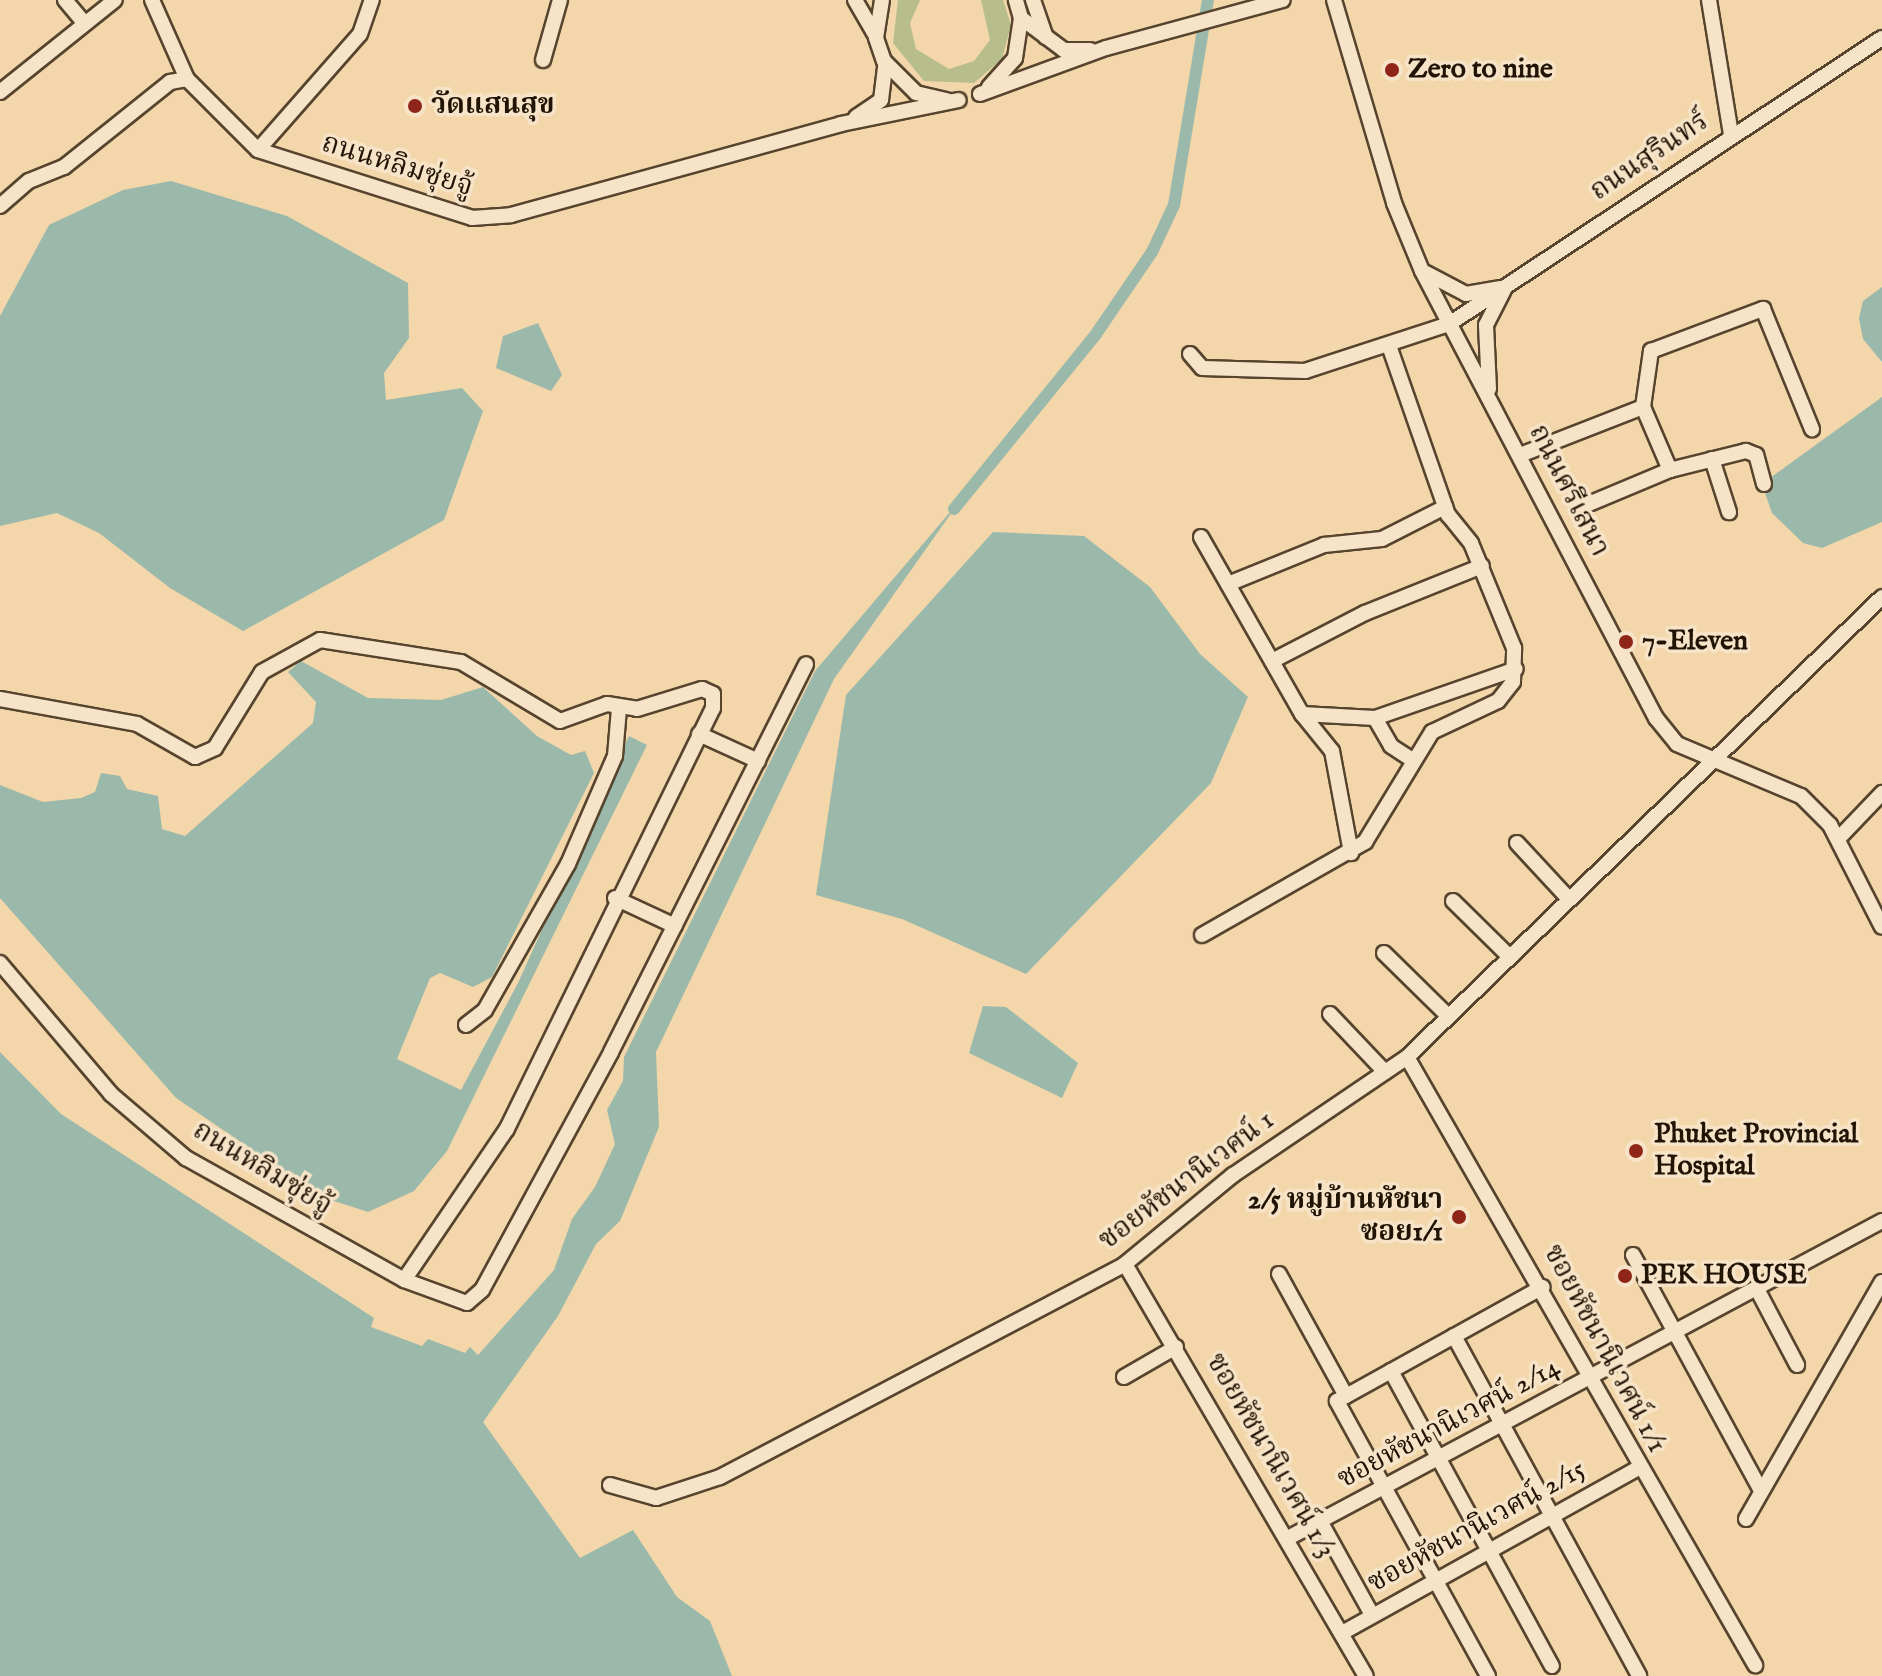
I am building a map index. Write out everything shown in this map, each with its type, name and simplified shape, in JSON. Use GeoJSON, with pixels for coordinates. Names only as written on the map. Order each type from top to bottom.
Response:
{"type":"FeatureCollection","features":[{"type":"Feature","properties":{"kind":"street"},"geometry":{"type":"LineString","coordinates":[[65,0],[84,23]]}},
{"type":"Feature","properties":{"kind":"street"},"geometry":{"type":"LineString","coordinates":[[0,92],[115,0]]}},
{"type":"Feature","properties":{"kind":"street"},"geometry":{"type":"LineString","coordinates":[[0,204],[64,167],[170,82],[187,79],[152,0]]}},
{"type":"Feature","properties":{"kind":"street"},"geometry":{"type":"LineString","coordinates":[[258,150],[360,34],[372,0]]}},
{"type":"Feature","properties":{"kind":"street"},"geometry":{"type":"LineString","coordinates":[[543,60],[560,0]]}},
{"type":"Feature","properties":{"kind":"street"},"geometry":{"type":"LineString","coordinates":[[855,0],[876,38],[884,61],[916,93],[959,100]]}},
{"type":"Feature","properties":{"kind":"street"},"geometry":{"type":"LineString","coordinates":[[876,38],[882,0]]}},
{"type":"Feature","properties":{"kind":"street"},"geometry":{"type":"LineString","coordinates":[[1033,0],[1047,41]]}},
{"type":"Feature","properties":{"kind":"street"},"geometry":{"type":"LineString","coordinates":[[1019,6],[1047,41],[1064,50],[1106,48],[1192,25],[1225,11],[1283,0]]}},
{"type":"Feature","properties":{"kind":"street","name":"ถนนศรีเสนา"},"geometry":{"type":"LineString","coordinates":[[1334,0],[1394,203],[1422,271],[1656,718],[1677,744],[1707,760],[1801,796],[1838,839],[1882,927]]}},
{"type":"Feature","properties":{"kind":"street"},"geometry":{"type":"LineString","coordinates":[[1709,0],[1731,134]]}},
{"type":"Feature","properties":{"kind":"street"},"geometry":{"type":"LineString","coordinates":[[980,94],[1015,58],[1019,6]]}},
{"type":"Feature","properties":{"kind":"street","name":"ถนนสุรินทร์"},"geometry":{"type":"LineString","coordinates":[[1190,354],[1202,368],[1305,371],[1390,348],[1449,324],[1731,134],[1882,38]]}},
{"type":"Feature","properties":{"kind":"street","name":"ถนนหลิมซุ่ยจู้"},"geometry":{"type":"LineString","coordinates":[[187,79],[258,150],[472,218],[511,215],[841,124],[959,100],[1106,48]]}},
{"type":"Feature","properties":{"kind":"street","name":"ถนนหลิมซุ่ยจู้"},"geometry":{"type":"LineString","coordinates":[[841,124],[881,100],[884,61]]}},
{"type":"Feature","properties":{"kind":"street"},"geometry":{"type":"LineString","coordinates":[[1422,271],[1466,294],[1506,286]]}},
{"type":"Feature","properties":{"kind":"street"},"geometry":{"type":"LineString","coordinates":[[1490,397],[1486,325],[1506,286]]}},
{"type":"Feature","properties":{"kind":"street"},"geometry":{"type":"LineString","coordinates":[[1670,470],[1643,407],[1651,351],[1763,309],[1812,429]]}},
{"type":"Feature","properties":{"kind":"street"},"geometry":{"type":"LineString","coordinates":[[1202,935],[1351,853],[1386,815],[1411,759],[1432,732],[1510,692],[1516,669],[1482,566],[1445,507],[1390,348]]}},
{"type":"Feature","properties":{"kind":"street"},"geometry":{"type":"LineString","coordinates":[[1520,455],[1643,407]]}},
{"type":"Feature","properties":{"kind":"street"},"geometry":{"type":"LineString","coordinates":[[1591,503],[1670,470],[1712,459],[1756,455],[1764,484]]}},
{"type":"Feature","properties":{"kind":"street"},"geometry":{"type":"LineString","coordinates":[[1712,459],[1729,512]]}},
{"type":"Feature","properties":{"kind":"street"},"geometry":{"type":"LineString","coordinates":[[1228,584],[1324,545],[1382,539],[1445,507]]}},
{"type":"Feature","properties":{"kind":"street"},"geometry":{"type":"LineString","coordinates":[[1201,537],[1302,714],[1332,751],[1342,777],[1351,853]]}},
{"type":"Feature","properties":{"kind":"street"},"geometry":{"type":"LineString","coordinates":[[1272,661],[1365,613],[1482,566]]}},
{"type":"Feature","properties":{"kind":"street"},"geometry":{"type":"LineString","coordinates":[[1707,760],[1882,597]]}},
{"type":"Feature","properties":{"kind":"street"},"geometry":{"type":"LineString","coordinates":[[0,699],[137,724],[198,757],[215,748],[247,690],[276,660],[320,640],[353,640],[461,662],[560,721],[607,704],[619,708],[671,702],[702,689],[713,694],[713,708],[615,898],[506,1130],[404,1280]]}},
{"type":"Feature","properties":{"kind":"street"},"geometry":{"type":"LineString","coordinates":[[615,898],[675,926],[806,664]]}},
{"type":"Feature","properties":{"kind":"street"},"geometry":{"type":"LineString","coordinates":[[1302,714],[1375,718],[1516,669]]}},
{"type":"Feature","properties":{"kind":"street"},"geometry":{"type":"LineString","coordinates":[[466,1025],[496,992],[568,864],[615,756],[619,708]]}},
{"type":"Feature","properties":{"kind":"street"},"geometry":{"type":"LineString","coordinates":[[1375,718],[1391,746],[1411,759]]}},
{"type":"Feature","properties":{"kind":"street"},"geometry":{"type":"LineString","coordinates":[[699,734],[758,761]]}},
{"type":"Feature","properties":{"kind":"street","name":"ซอยหัชนานิเวศน์ 1"},"geometry":{"type":"LineString","coordinates":[[610,1485],[656,1498],[720,1477],[1125,1264],[1233,1175],[1407,1057],[1707,760]]}},
{"type":"Feature","properties":{"kind":"street"},"geometry":{"type":"LineString","coordinates":[[1838,839],[1882,793]]}},
{"type":"Feature","properties":{"kind":"street"},"geometry":{"type":"LineString","coordinates":[[1517,843],[1568,898]]}},
{"type":"Feature","properties":{"kind":"street"},"geometry":{"type":"LineString","coordinates":[[1453,901],[1509,956]]}},
{"type":"Feature","properties":{"kind":"street","name":"ถนนหลิมซุ่ยจู้"},"geometry":{"type":"LineString","coordinates":[[0,963],[111,1094],[186,1158],[404,1280],[467,1303],[540,1186],[675,926]]}},
{"type":"Feature","properties":{"kind":"street"},"geometry":{"type":"LineString","coordinates":[[1384,953],[1448,1016]]}},
{"type":"Feature","properties":{"kind":"street"},"geometry":{"type":"LineString","coordinates":[[1330,1014],[1385,1072]]}},
{"type":"Feature","properties":{"kind":"street","name":"ซอยหัชนานิเวศน์ 1/1"},"geometry":{"type":"LineString","coordinates":[[1407,1057],[1543,1287],[1638,1468],[1755,1665]]}},
{"type":"Feature","properties":{"kind":"street","name":"ซอยหัชนานิเวศน์ 2/14"},"geometry":{"type":"LineString","coordinates":[[1288,1538],[1440,1460],[1882,1221]]}},
{"type":"Feature","properties":{"kind":"street"},"geometry":{"type":"LineString","coordinates":[[1633,1255],[1761,1491]]}},
{"type":"Feature","properties":{"kind":"street","name":"ซอยหัชนานิเวศน์ 1/3"},"geometry":{"type":"LineString","coordinates":[[1125,1264],[1366,1676]]}},
{"type":"Feature","properties":{"kind":"street"},"geometry":{"type":"LineString","coordinates":[[1279,1274],[1384,1487],[1488,1676]]}},
{"type":"Feature","properties":{"kind":"street"},"geometry":{"type":"LineString","coordinates":[[1746,1519],[1882,1282]]}},
{"type":"Feature","properties":{"kind":"street"},"geometry":{"type":"LineString","coordinates":[[1342,1398],[1543,1287]]}},
{"type":"Feature","properties":{"kind":"street"},"geometry":{"type":"LineString","coordinates":[[1757,1289],[1797,1365]]}},
{"type":"Feature","properties":{"kind":"street"},"geometry":{"type":"LineString","coordinates":[[1454,1336],[1639,1676]]}},
{"type":"Feature","properties":{"kind":"street"},"geometry":{"type":"LineString","coordinates":[[1124,1377],[1176,1347]]}},
{"type":"Feature","properties":{"kind":"street"},"geometry":{"type":"LineString","coordinates":[[1391,1371],[1552,1666]]}},
{"type":"Feature","properties":{"kind":"street","name":"ซอยหัชนานิเวศน์ 2/15"},"geometry":{"type":"LineString","coordinates":[[1342,1633],[1489,1547],[1638,1468]]}},
{"type":"Feature","properties":{"kind":"street"},"geometry":{"type":"LineString","coordinates":[[1320,1521],[1372,1615]]}},
{"type":"Feature","properties":{"kind":"green space"},"geometry":{"type":"Polygon","coordinates":[[[898,0],[920,0],[910,23],[916,49],[949,69],[974,61],[990,40],[981,0],[1003,0],[1011,25],[1002,59],[974,83],[924,81],[893,43],[898,0]]]}},
{"type":"Feature","properties":{"kind":"shaded area"},"geometry":{"type":"Polygon","coordinates":[[[171,181],[287,216],[408,283],[409,338],[384,373],[386,400],[462,388],[483,411],[444,520],[243,631],[170,588],[99,533],[57,513],[0,526],[0,316],[49,225],[123,190],[171,181]]]}},
{"type":"Feature","properties":{"kind":"shaded area"},"geometry":{"type":"Polygon","coordinates":[[[1882,287],[1882,362],[1863,339],[1859,318],[1863,301],[1882,287]]]}},
{"type":"Feature","properties":{"kind":"shaded area"},"geometry":{"type":"Polygon","coordinates":[[[538,323],[562,375],[551,391],[496,368],[503,336],[538,323]]]}},
{"type":"Feature","properties":{"kind":"shaded area"},"geometry":{"type":"Polygon","coordinates":[[[1882,397],[1882,522],[1822,548],[1803,543],[1772,513],[1765,493],[1770,478],[1882,397]]]}},
{"type":"Feature","properties":{"kind":"shaded area"},"geometry":{"type":"Polygon","coordinates":[[[962,498],[834,679],[656,1052],[659,1127],[620,1221],[596,1244],[558,1316],[483,1422],[580,1558],[633,1530],[677,1597],[710,1621],[732,1676],[0,1676],[0,1052],[61,1114],[374,1318],[371,1327],[422,1346],[428,1339],[465,1353],[470,1347],[478,1355],[554,1270],[572,1219],[595,1187],[615,1144],[607,1110],[623,1081],[624,1057],[815,671],[962,498]]]}},
{"type":"Feature","properties":{"kind":"shaded area"},"geometry":{"type":"Polygon","coordinates":[[[993,532],[1084,536],[1150,587],[1200,654],[1248,697],[1211,783],[1026,974],[902,919],[816,895],[846,695],[993,532]]]}},
{"type":"Feature","properties":{"kind":"shaded area"},"geometry":{"type":"Polygon","coordinates":[[[301,661],[368,698],[441,700],[483,687],[537,736],[571,755],[585,751],[594,773],[492,977],[473,987],[440,973],[430,978],[397,1059],[461,1090],[518,983],[629,736],[647,745],[447,1151],[414,1191],[368,1212],[322,1197],[176,1098],[0,898],[0,785],[43,802],[81,798],[95,792],[101,773],[120,776],[127,789],[158,796],[162,829],[185,836],[313,723],[316,702],[288,672],[301,661]]]}},
{"type":"Feature","properties":{"kind":"shaded area"},"geometry":{"type":"Polygon","coordinates":[[[983,1006],[1006,1007],[1078,1063],[1062,1098],[969,1053],[983,1006]]]}},
{"type":"Feature","properties":{"kind":"waterway"},"geometry":{"type":"LineString","coordinates":[[954,509],[1096,334],[1152,252],[1174,205],[1208,0]]}},
{"type":"Feature","properties":{"kind":"place","name":"Zero to nine"},"geometry":{"type":"Point","coordinates":[1392,70]}},
{"type":"Feature","properties":{"kind":"place","name":"วัดแสนสุข"},"geometry":{"type":"Point","coordinates":[415,106]}},
{"type":"Feature","properties":{"kind":"place","name":"7-Eleven"},"geometry":{"type":"Point","coordinates":[1626,642]}},
{"type":"Feature","properties":{"kind":"place","name":"Phuket Provincial Hospital"},"geometry":{"type":"Point","coordinates":[1636,1151]}},
{"type":"Feature","properties":{"kind":"place","name":"2/5 หมู่บ้านหัชนา ซอย1/1"},"geometry":{"type":"Point","coordinates":[1459,1217]}},
{"type":"Feature","properties":{"kind":"place","name":"PEK HOUSE"},"geometry":{"type":"Point","coordinates":[1625,1276]}}]}
